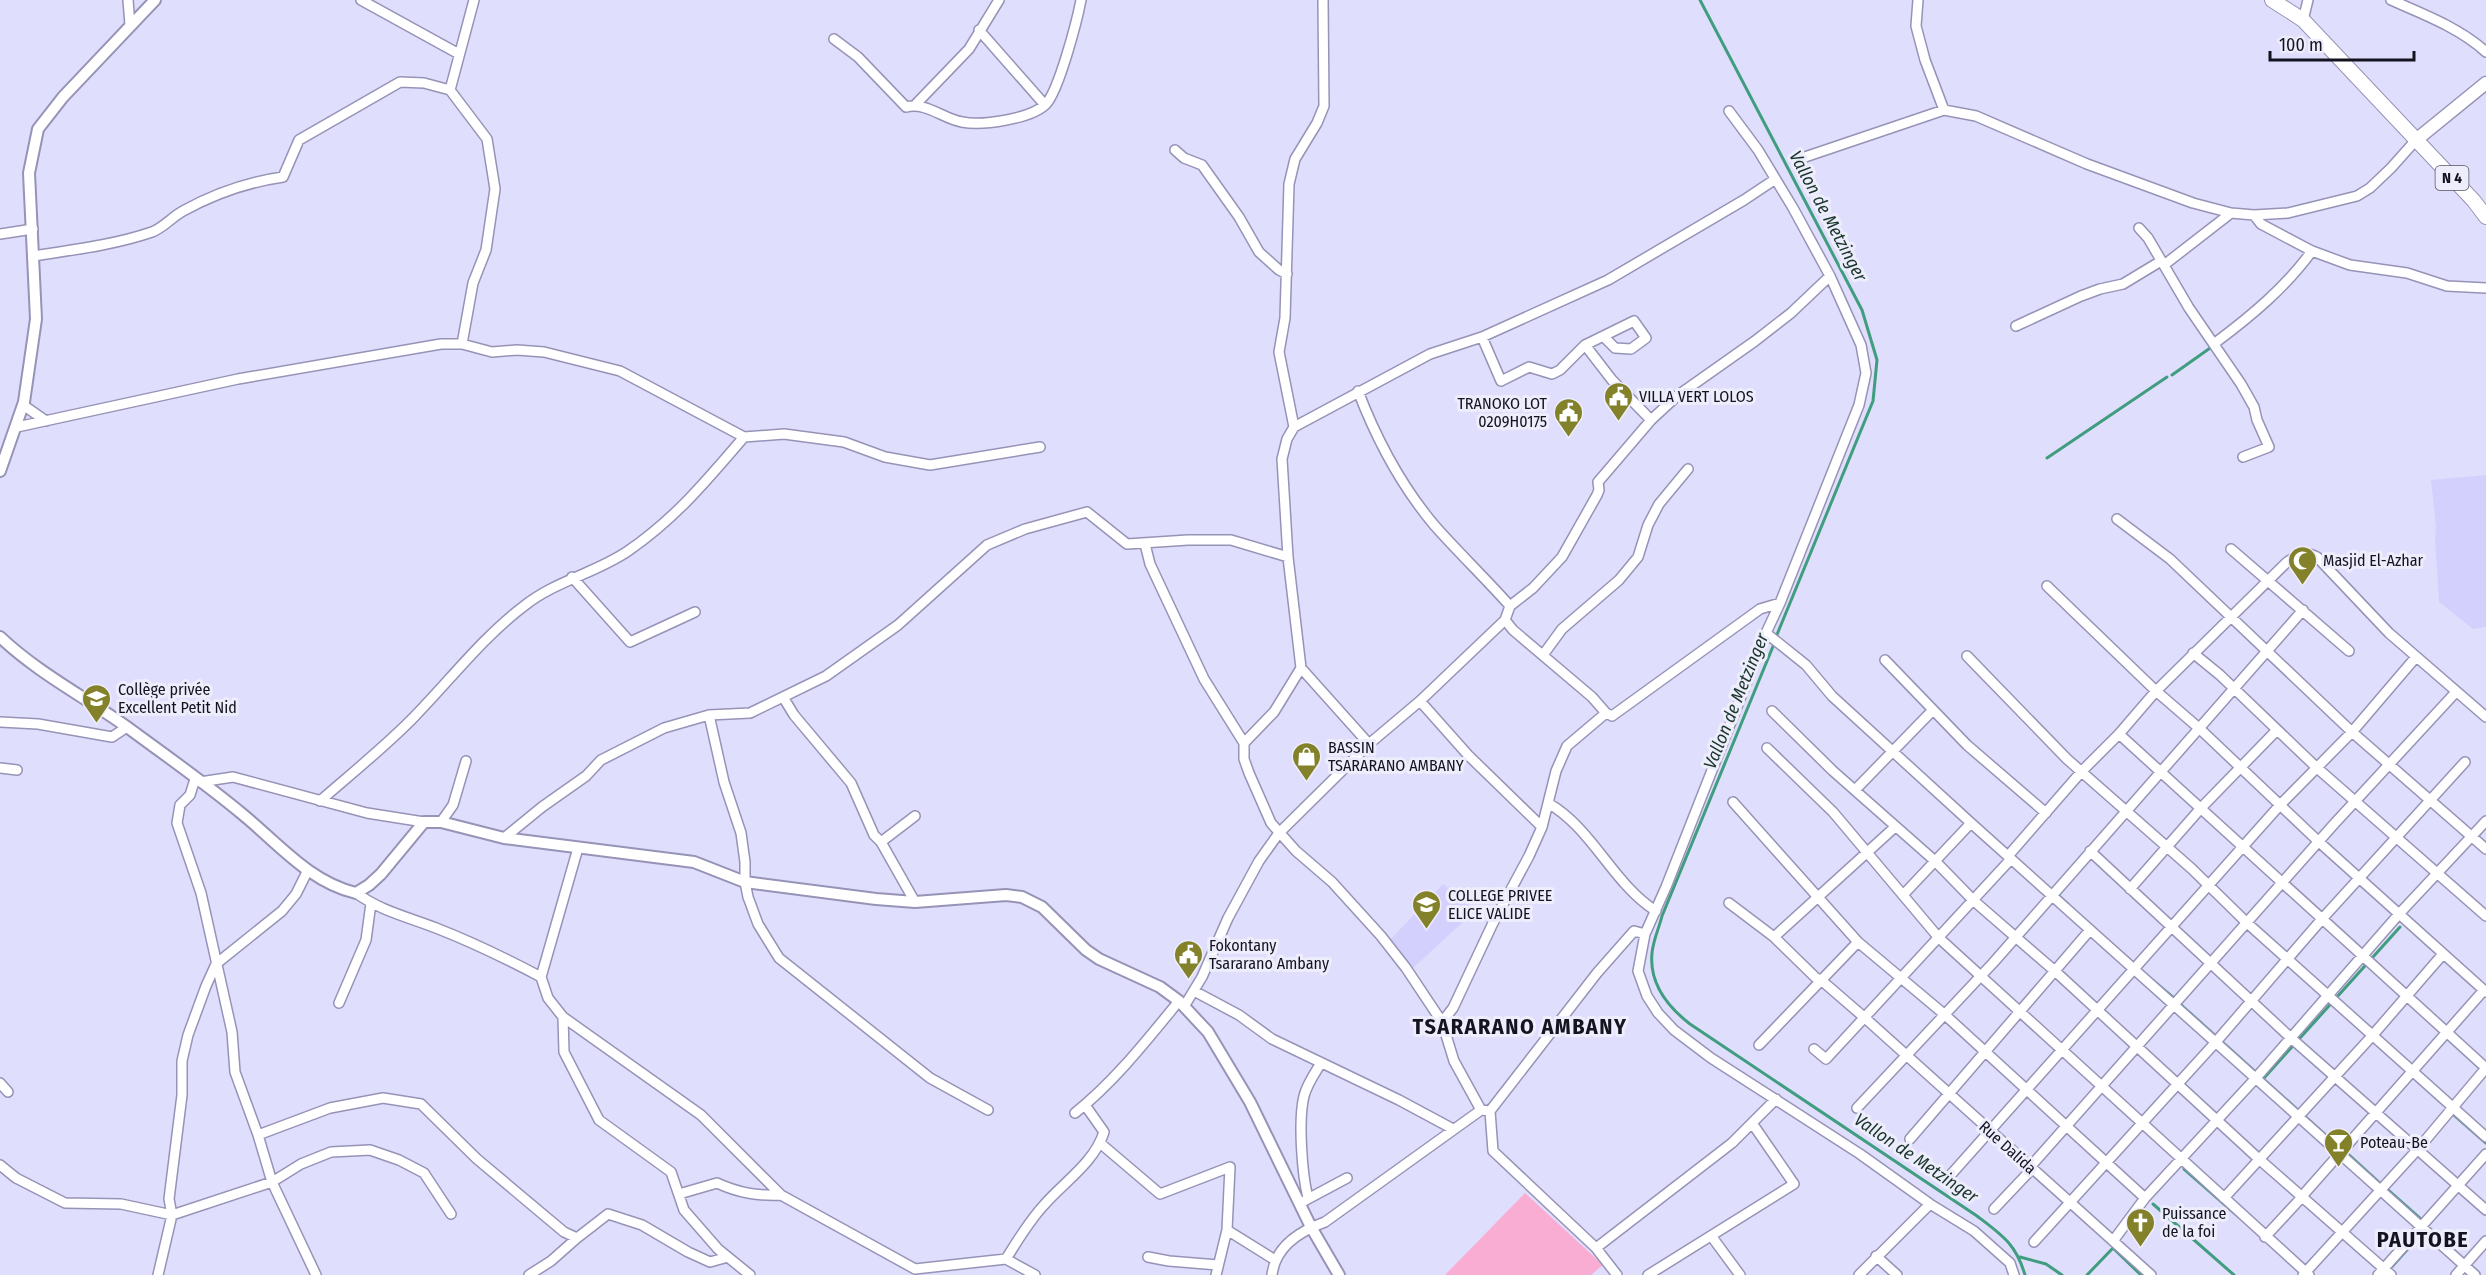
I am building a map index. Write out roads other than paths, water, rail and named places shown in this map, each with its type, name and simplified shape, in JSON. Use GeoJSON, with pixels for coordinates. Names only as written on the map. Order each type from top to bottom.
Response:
{"type":"FeatureCollection","features":[{"type":"Feature","properties":{"kind":"main road","name":"N 4"},"geometry":{"type":"LineString","coordinates":[[2272,0],[2302,20],[2474,201],[2486,217]]}},
{"type":"Feature","properties":{"kind":"main road"},"geometry":{"type":"LineString","coordinates":[[2415,140],[2484,87]]}},
{"type":"Feature","properties":{"kind":"street"},"geometry":{"type":"LineString","coordinates":[[128,0],[130,26]]}},
{"type":"Feature","properties":{"kind":"street"},"geometry":{"type":"LineString","coordinates":[[0,471],[23,405],[36,319],[29,173],[38,129],[63,97],[155,0]]}},
{"type":"Feature","properties":{"kind":"street"},"geometry":{"type":"LineString","coordinates":[[361,0],[459,54]]}},
{"type":"Feature","properties":{"kind":"street"},"geometry":{"type":"LineString","coordinates":[[450,90],[474,0]]}},
{"type":"Feature","properties":{"kind":"street"},"geometry":{"type":"LineString","coordinates":[[834,39],[858,57],[906,107],[916,104],[969,49],[999,0]]}},
{"type":"Feature","properties":{"kind":"street"},"geometry":{"type":"LineString","coordinates":[[916,104],[961,122],[979,124],[1002,122],[1045,105],[1056,85],[1081,0]]}},
{"type":"Feature","properties":{"kind":"street"},"geometry":{"type":"LineString","coordinates":[[1294,427],[1279,352],[1286,318],[1289,184],[1295,159],[1317,123],[1324,106],[1323,0]]}},
{"type":"Feature","properties":{"kind":"street"},"geometry":{"type":"LineString","coordinates":[[1918,0],[1916,26],[1944,110]]}},
{"type":"Feature","properties":{"kind":"street"},"geometry":{"type":"LineString","coordinates":[[2302,20],[2308,0]]}},
{"type":"Feature","properties":{"kind":"street"},"geometry":{"type":"LineString","coordinates":[[2391,0],[2437,21],[2476,43],[2486,52]]}},
{"type":"Feature","properties":{"kind":"street"},"geometry":{"type":"LineString","coordinates":[[979,30],[1045,105]]}},
{"type":"Feature","properties":{"kind":"street"},"geometry":{"type":"LineString","coordinates":[[33,256],[87,248],[154,231],[182,211],[218,195],[253,181],[283,177],[299,140],[400,82],[424,83],[450,90],[487,139],[495,189],[486,250],[473,283],[462,344]]}},
{"type":"Feature","properties":{"kind":"street"},"geometry":{"type":"LineString","coordinates":[[1799,159],[1944,110],[1976,116],[2144,186],[2231,213],[2254,216],[2288,213],[2357,196],[2370,188],[2391,168],[2415,140]]}},
{"type":"Feature","properties":{"kind":"street"},"geometry":{"type":"LineString","coordinates":[[1729,111],[1758,150],[1830,276],[1861,345],[1866,373],[1859,405],[1646,934],[1638,971],[1647,996],[1658,1013],[1674,1030],[1711,1058],[1974,1231],[2010,1263],[2014,1275]]}},
{"type":"Feature","properties":{"kind":"street"},"geometry":{"type":"LineString","coordinates":[[1175,150],[1184,158],[1202,165],[1239,217],[1259,252],[1287,274]]}},
{"type":"Feature","properties":{"kind":"street"},"geometry":{"type":"LineString","coordinates":[[1369,744],[1301,668],[1288,557],[1282,459],[1287,439],[1294,427],[1430,354],[1482,337],[1608,280],[1774,180]]}},
{"type":"Feature","properties":{"kind":"street"},"geometry":{"type":"LineString","coordinates":[[2016,326],[2081,296],[2123,284],[2162,263],[2231,213]]}},
{"type":"Feature","properties":{"kind":"street"},"geometry":{"type":"LineString","coordinates":[[2254,216],[2261,224],[2312,251],[2350,265],[2407,273],[2447,286],[2486,288]]}},
{"type":"Feature","properties":{"kind":"street"},"geometry":{"type":"LineString","coordinates":[[2139,228],[2148,238],[2189,308],[2215,343],[2254,407],[2269,447],[2242,457]]}},
{"type":"Feature","properties":{"kind":"street"},"geometry":{"type":"LineString","coordinates":[[0,234],[33,229]]}},
{"type":"Feature","properties":{"kind":"street"},"geometry":{"type":"LineString","coordinates":[[2215,343],[2260,308],[2312,251]]}},
{"type":"Feature","properties":{"kind":"street"},"geometry":{"type":"LineString","coordinates":[[1075,1113],[1086,1105],[1130,1060],[1194,991],[1228,918],[1259,861],[1279,834],[1369,744],[1420,701],[1505,620],[1510,606],[1533,588],[1562,557],[1597,495],[1598,482],[1651,420],[1677,396],[1791,313],[1830,276]]}},
{"type":"Feature","properties":{"kind":"street"},"geometry":{"type":"LineString","coordinates":[[1482,337],[1501,381],[1529,367],[1552,374],[1560,370],[1585,345],[1605,336]]}},
{"type":"Feature","properties":{"kind":"street"},"geometry":{"type":"LineString","coordinates":[[17,427],[238,379],[441,344],[462,344],[492,352],[517,350],[544,352],[620,371],[744,437],[784,434],[844,442],[885,457],[930,465],[1040,447]]}},
{"type":"Feature","properties":{"kind":"street"},"geometry":{"type":"LineString","coordinates":[[1585,345],[1612,380],[1651,420]]}},
{"type":"Feature","properties":{"kind":"street"},"geometry":{"type":"LineString","coordinates":[[1358,391],[1371,424],[1416,501],[1436,527],[1510,606]]}},
{"type":"Feature","properties":{"kind":"street"},"geometry":{"type":"LineString","coordinates":[[23,405],[46,421]]}},
{"type":"Feature","properties":{"kind":"street"},"geometry":{"type":"LineString","coordinates":[[320,801],[413,718],[489,636],[525,605],[572,577],[605,564],[627,552],[687,503],[744,437]]}},
{"type":"Feature","properties":{"kind":"street"},"geometry":{"type":"LineString","coordinates":[[1543,655],[1562,629],[1619,580],[1638,557],[1648,525],[1659,504],[1688,469]]}},
{"type":"Feature","properties":{"kind":"street"},"geometry":{"type":"LineString","coordinates":[[504,838],[542,807],[586,776],[601,760],[664,728],[710,715],[750,713],[826,676],[898,625],[987,545],[1025,529],[1087,512],[1127,543],[1231,540],[1288,557]]}},
{"type":"Feature","properties":{"kind":"street"},"geometry":{"type":"LineString","coordinates":[[2117,519],[2170,559],[2352,732],[2486,849]]}},
{"type":"Feature","properties":{"kind":"street"},"geometry":{"type":"LineString","coordinates":[[1145,544],[1150,564],[1204,679],[1245,743],[1244,759],[1271,823],[1279,834],[1332,882],[1381,936],[1406,968],[1442,1022],[1454,1061],[1486,1110],[1493,1151],[1596,1248],[1617,1275]]}},
{"type":"Feature","properties":{"kind":"street"},"geometry":{"type":"LineString","coordinates":[[2231,549],[2349,651]]}},
{"type":"Feature","properties":{"kind":"street"},"geometry":{"type":"LineString","coordinates":[[1814,1049],[1826,1059],[1899,978],[1974,901],[2082,771],[2119,734],[2156,691],[2193,653],[2299,554],[2309,553],[2317,557],[2389,633],[2486,717]]}},
{"type":"Feature","properties":{"kind":"street"},"geometry":{"type":"LineString","coordinates":[[572,577],[630,642],[695,612]]}},
{"type":"Feature","properties":{"kind":"street"},"geometry":{"type":"LineString","coordinates":[[2047,586],[2319,842],[2485,991],[2265,1237]]}},
{"type":"Feature","properties":{"kind":"street"},"geometry":{"type":"LineString","coordinates":[[1505,620],[1513,630],[1612,716],[1760,609],[1780,603]]}},
{"type":"Feature","properties":{"kind":"street"},"geometry":{"type":"LineString","coordinates":[[1857,1108],[1980,976],[2303,610]]}},
{"type":"Feature","properties":{"kind":"street"},"geometry":{"type":"LineString","coordinates":[[1766,633],[1806,665],[1832,696],[2009,858],[2475,1275]]}},
{"type":"Feature","properties":{"kind":"street"},"geometry":{"type":"LineString","coordinates":[[0,637],[23,658],[127,727],[241,812],[308,870],[337,888],[356,893],[371,903],[499,955],[541,977]]}},
{"type":"Feature","properties":{"kind":"street"},"geometry":{"type":"LineString","coordinates":[[2193,653],[2316,767],[2486,916]]}},
{"type":"Feature","properties":{"kind":"street"},"geometry":{"type":"LineString","coordinates":[[1967,657],[2067,759],[2486,1137]]}},
{"type":"Feature","properties":{"kind":"street"},"geometry":{"type":"LineString","coordinates":[[1947,1179],[2280,805],[2352,732],[2416,657]]}},
{"type":"Feature","properties":{"kind":"street"},"geometry":{"type":"LineString","coordinates":[[1885,660],[1967,745],[2046,813]]}},
{"type":"Feature","properties":{"kind":"street"},"geometry":{"type":"LineString","coordinates":[[1245,743],[1274,712],[1301,668]]}},
{"type":"Feature","properties":{"kind":"street"},"geometry":{"type":"LineString","coordinates":[[1994,1209],[2246,922],[2456,692]]}},
{"type":"Feature","properties":{"kind":"street"},"geometry":{"type":"LineString","coordinates":[[783,696],[794,715],[851,783],[874,835],[881,842],[915,902]]}},
{"type":"Feature","properties":{"kind":"street"},"geometry":{"type":"LineString","coordinates":[[1420,701],[1468,755],[1542,827]]}},
{"type":"Feature","properties":{"kind":"street"},"geometry":{"type":"LineString","coordinates":[[1772,711],[1895,827],[1935,861],[1974,901],[2098,1010],[2260,1160],[2303,1195],[2384,1273],[2420,1227],[2486,1154]]}},
{"type":"Feature","properties":{"kind":"street"},"geometry":{"type":"LineString","coordinates":[[1855,790],[1932,711]]}},
{"type":"Feature","properties":{"kind":"street"},"geometry":{"type":"LineString","coordinates":[[1442,1022],[1453,1008],[1492,923],[1529,856],[1542,827],[1556,771],[1567,746],[1606,713]]}},
{"type":"Feature","properties":{"kind":"street"},"geometry":{"type":"LineString","coordinates":[[710,715],[724,782],[741,833],[745,882],[758,924],[779,957],[922,1073],[988,1110]]}},
{"type":"Feature","properties":{"kind":"street"},"geometry":{"type":"LineString","coordinates":[[0,722],[38,724],[112,737],[127,727]]}},
{"type":"Feature","properties":{"kind":"street"},"geometry":{"type":"LineString","coordinates":[[2130,888],[2201,808],[2277,730]]}},
{"type":"Feature","properties":{"kind":"street"},"geometry":{"type":"LineString","coordinates":[[1767,748],[1833,812],[1939,938],[2306,1274],[2342,1231],[2454,1109],[2486,1068],[2119,734]]}},
{"type":"Feature","properties":{"kind":"street"},"geometry":{"type":"LineString","coordinates":[[441,822],[453,805],[465,761]]}},
{"type":"Feature","properties":{"kind":"street"},"geometry":{"type":"LineString","coordinates":[[2034,1242],[2465,762]]}},
{"type":"Feature","properties":{"kind":"street"},"geometry":{"type":"LineString","coordinates":[[0,768],[17,770]]}},
{"type":"Feature","properties":{"kind":"street"},"geometry":{"type":"LineString","coordinates":[[198,781],[233,777],[367,813],[424,822],[441,822],[504,838],[694,862],[745,882],[915,902],[1006,895],[1022,897],[1042,907],[1086,950],[1099,959],[1160,987],[1182,1003],[1208,1032],[1231,1067],[1304,1201],[1311,1227],[1338,1275]]}},
{"type":"Feature","properties":{"kind":"street"},"geometry":{"type":"LineString","coordinates":[[198,781],[190,795],[180,805],[177,823],[201,893],[232,1032],[235,1072],[272,1182],[316,1275]]}},
{"type":"Feature","properties":{"kind":"street"},"geometry":{"type":"LineString","coordinates":[[1733,802],[1858,942],[1944,1014],[2145,1198]]}},
{"type":"Feature","properties":{"kind":"street"},"geometry":{"type":"LineString","coordinates":[[1548,803],[1560,810],[1584,834],[1621,878],[1647,905],[1656,911]]}},
{"type":"Feature","properties":{"kind":"street"},"geometry":{"type":"LineString","coordinates":[[881,842],[915,816]]}},
{"type":"Feature","properties":{"kind":"street"},"geometry":{"type":"LineString","coordinates":[[2113,1241],[2145,1198],[2255,1079],[2399,914],[2486,821]]}},
{"type":"Feature","properties":{"kind":"street"},"geometry":{"type":"LineString","coordinates":[[356,893],[381,874],[424,822]]}},
{"type":"Feature","properties":{"kind":"street"},"geometry":{"type":"LineString","coordinates":[[1903,895],[1971,823]]}},
{"type":"Feature","properties":{"kind":"street"},"geometry":{"type":"LineString","coordinates":[[1774,937],[1895,827]]}},
{"type":"Feature","properties":{"kind":"street"},"geometry":{"type":"LineString","coordinates":[[578,848],[541,977],[548,998],[563,1017],[701,1115],[781,1195],[915,1269],[1006,1259],[1035,1275]]}},
{"type":"Feature","properties":{"kind":"street"},"geometry":{"type":"LineString","coordinates":[[2090,851],[2291,1038],[2486,1210]]}},
{"type":"Feature","properties":{"kind":"street"},"geometry":{"type":"LineString","coordinates":[[158,1275],[172,1215],[169,1199],[182,1095],[182,1061],[188,1035],[216,964],[282,911],[296,894],[308,870]]}},
{"type":"Feature","properties":{"kind":"street"},"geometry":{"type":"LineString","coordinates":[[339,1003],[366,940],[371,903]]}},
{"type":"Feature","properties":{"kind":"street","name":"Rue Dalida"},"geometry":{"type":"LineString","coordinates":[[1729,903],[1774,937],[1816,978],[1865,1018],[2151,1275]]}},
{"type":"Feature","properties":{"kind":"street"},"geometry":{"type":"LineString","coordinates":[[1910,1138],[2090,930]]}},
{"type":"Feature","properties":{"kind":"street"},"geometry":{"type":"LineString","coordinates":[[1272,1275],[1275,1260],[1297,1234],[1334,1216],[1453,1130],[1486,1110],[1634,931],[1646,934]]}},
{"type":"Feature","properties":{"kind":"street"},"geometry":{"type":"LineString","coordinates":[[1760,1045],[1858,942]]}},
{"type":"Feature","properties":{"kind":"street"},"geometry":{"type":"LineString","coordinates":[[2224,1198],[2372,1036],[2443,954]]}},
{"type":"Feature","properties":{"kind":"street"},"geometry":{"type":"LineString","coordinates":[[1194,991],[1239,1015],[1272,1038],[1433,1117],[1453,1130]]}},
{"type":"Feature","properties":{"kind":"street"},"geometry":{"type":"LineString","coordinates":[[563,1017],[564,1052],[599,1120],[671,1172],[684,1210],[728,1257],[750,1275]]}},
{"type":"Feature","properties":{"kind":"street"},"geometry":{"type":"LineString","coordinates":[[1304,1201],[1302,1113],[1304,1095],[1321,1063]]}},
{"type":"Feature","properties":{"kind":"street"},"geometry":{"type":"LineString","coordinates":[[0,1083],[8,1092]]}},
{"type":"Feature","properties":{"kind":"street"},"geometry":{"type":"LineString","coordinates":[[258,1135],[330,1108],[372,1100],[383,1098],[421,1104],[477,1159],[564,1232],[577,1238]]}},
{"type":"Feature","properties":{"kind":"street"},"geometry":{"type":"LineString","coordinates":[[1596,1248],[1732,1143],[1776,1099]]}},
{"type":"Feature","properties":{"kind":"street"},"geometry":{"type":"LineString","coordinates":[[1006,1259],[1029,1222],[1081,1168],[1100,1143],[1104,1132],[1086,1105]]}},
{"type":"Feature","properties":{"kind":"street"},"geometry":{"type":"LineString","coordinates":[[1648,1275],[1794,1184],[1752,1123]]}},
{"type":"Feature","properties":{"kind":"street"},"geometry":{"type":"LineString","coordinates":[[1100,1143],[1160,1194],[1230,1167],[1227,1230],[1217,1270],[1148,1257]]}},
{"type":"Feature","properties":{"kind":"street"},"geometry":{"type":"LineString","coordinates":[[0,1165],[16,1178],[65,1203],[121,1204],[172,1215],[272,1182],[301,1164],[331,1152],[370,1150],[399,1160],[424,1173],[451,1214]]}},
{"type":"Feature","properties":{"kind":"street"},"geometry":{"type":"LineString","coordinates":[[1304,1201],[1347,1178]]}},
{"type":"Feature","properties":{"kind":"street"},"geometry":{"type":"LineString","coordinates":[[679,1194],[717,1183],[737,1192],[758,1196],[781,1195]]}},
{"type":"Feature","properties":{"kind":"street"},"geometry":{"type":"LineString","coordinates":[[1859,1275],[1930,1204]]}},
{"type":"Feature","properties":{"kind":"street"},"geometry":{"type":"LineString","coordinates":[[529,1275],[551,1261],[608,1214],[642,1225],[710,1262],[728,1257]]}},
{"type":"Feature","properties":{"kind":"street"},"geometry":{"type":"LineString","coordinates":[[1227,1230],[1275,1260]]}},
{"type":"Feature","properties":{"kind":"street"},"geometry":{"type":"LineString","coordinates":[[1712,1237],[1740,1275]]}},
{"type":"Feature","properties":{"kind":"street"},"geometry":{"type":"LineString","coordinates":[[2456,1275],[2486,1241]]}},
{"type":"Feature","properties":{"kind":"street"},"geometry":{"type":"LineString","coordinates":[[1876,1256],[1897,1275]]}},
{"type":"Feature","properties":{"kind":"waterway","name":"Vallon de Metzinger"},"geometry":{"type":"LineString","coordinates":[[1700,0],[1862,310],[1877,360],[1873,401],[1776,637]]}},
{"type":"Feature","properties":{"kind":"waterway"},"geometry":{"type":"LineString","coordinates":[[2172,375],[2213,346]]}},
{"type":"Feature","properties":{"kind":"waterway"},"geometry":{"type":"LineString","coordinates":[[2047,458],[2167,377]]}},
{"type":"Feature","properties":{"kind":"waterway","name":"Vallon de Metzinger"},"geometry":{"type":"LineString","coordinates":[[1774,644],[1662,916],[1652,953],[1657,984],[1674,1010],[1690,1024],[1994,1229],[2017,1255],[2025,1275]]}},
{"type":"Feature","properties":{"kind":"waterway"},"geometry":{"type":"LineString","coordinates":[[2058,895],[2068,904]]}},
{"type":"Feature","properties":{"kind":"waterway"},"geometry":{"type":"LineString","coordinates":[[2264,1078],[2400,927]]}},
{"type":"Feature","properties":{"kind":"waterway"},"geometry":{"type":"LineString","coordinates":[[2151,979],[2175,999]]}},
{"type":"Feature","properties":{"kind":"waterway"},"geometry":{"type":"LineString","coordinates":[[2179,1003],[2340,1148]]}},
{"type":"Feature","properties":{"kind":"waterway"},"geometry":{"type":"LineString","coordinates":[[2454,1115],[2486,1143]]}},
{"type":"Feature","properties":{"kind":"waterway"},"geometry":{"type":"LineString","coordinates":[[2347,1153],[2382,1185]]}},
{"type":"Feature","properties":{"kind":"waterway"},"geometry":{"type":"LineString","coordinates":[[2184,1169],[2239,1217]]}},
{"type":"Feature","properties":{"kind":"waterway"},"geometry":{"type":"LineString","coordinates":[[2386,1188],[2421,1219]]}},
{"type":"Feature","properties":{"kind":"waterway"},"geometry":{"type":"LineString","coordinates":[[2153,1204],[2234,1275]]}},
{"type":"Feature","properties":{"kind":"waterway"},"geometry":{"type":"LineString","coordinates":[[2389,1270],[2414,1242]]}},
{"type":"Feature","properties":{"kind":"waterway"},"geometry":{"type":"LineString","coordinates":[[2087,1275],[2113,1248],[2115,1249]]}},
{"type":"Feature","properties":{"kind":"waterway"},"geometry":{"type":"LineString","coordinates":[[2114,1249],[2141,1275]]}},
{"type":"Feature","properties":{"kind":"waterway"},"geometry":{"type":"LineString","coordinates":[[2020,1257],[2046,1264],[2062,1275]]}},
{"type":"Feature","properties":{"kind":"place","name":"VILLA VERT LOLOS"},"geometry":{"type":"Point","coordinates":[1618,422]}},
{"type":"Feature","properties":{"kind":"place","name":"TRANOKO LOT 0209H0175"},"geometry":{"type":"Point","coordinates":[1568,438]}},
{"type":"Feature","properties":{"kind":"place","name":"Masjid El-Azhar"},"geometry":{"type":"Point","coordinates":[2302,586]}},
{"type":"Feature","properties":{"kind":"place","name":"Collège privée Excellent Petit Nid"},"geometry":{"type":"Point","coordinates":[97,724]}},
{"type":"Feature","properties":{"kind":"place","name":"BASSIN TSARARANO AMBANY"},"geometry":{"type":"Point","coordinates":[1307,782]}},
{"type":"Feature","properties":{"kind":"place","name":"COLLEGE PRIVEE ELICE VALIDE"},"geometry":{"type":"Point","coordinates":[1427,930]}},
{"type":"Feature","properties":{"kind":"place","name":"Fokontany Tsararano Ambany"},"geometry":{"type":"Point","coordinates":[1188,980]}},
{"type":"Feature","properties":{"kind":"place","name":"Poteau-Be"},"geometry":{"type":"Point","coordinates":[2339,1168]}},
{"type":"Feature","properties":{"kind":"place","name":"Puissance de la foi"},"geometry":{"type":"Point","coordinates":[2141,1248]}},
{"type":"Feature","properties":{"kind":"district","name":"TSARARANO AMBANY"},"geometry":{"type":"Point","coordinates":[1520,1026]}},
{"type":"Feature","properties":{"kind":"district","name":"PAUTOBE"},"geometry":{"type":"Point","coordinates":[2423,1239]}}]}
